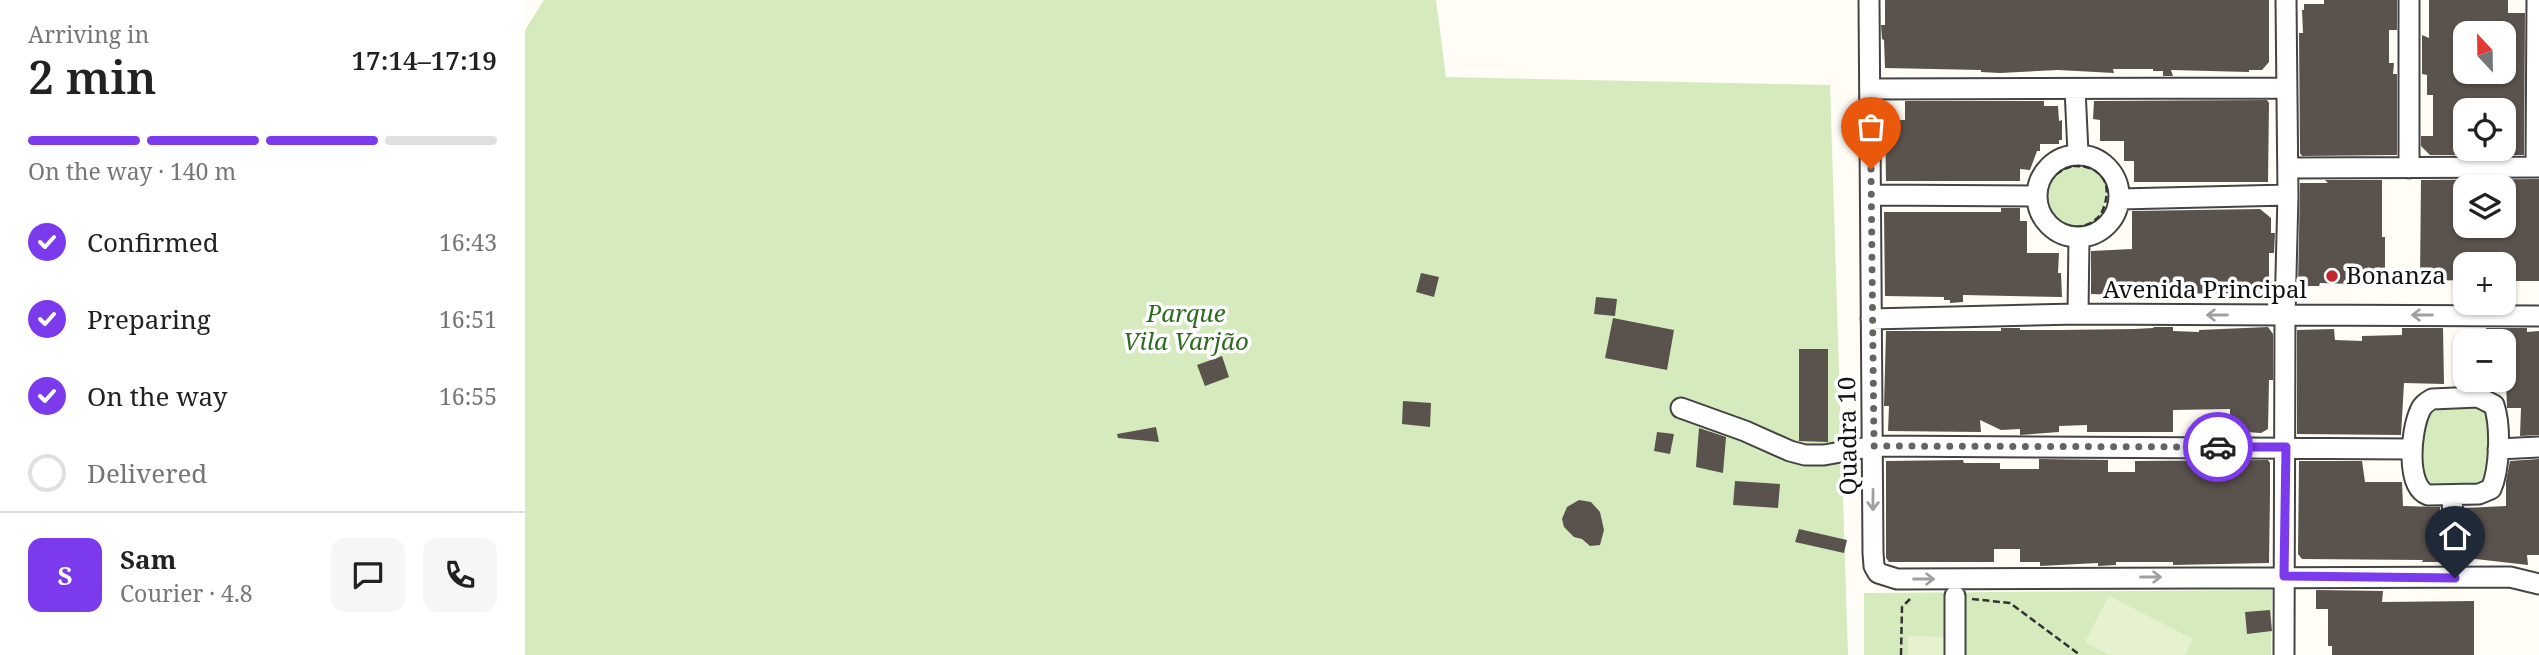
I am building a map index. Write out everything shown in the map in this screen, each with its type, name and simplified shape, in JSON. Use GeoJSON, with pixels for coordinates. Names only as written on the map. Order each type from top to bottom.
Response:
{"type":"FeatureCollection","features":[{"type":"Feature","properties":{"kind":"street","name":"Quadra 10"},"geometry":{"type":"LineString","coordinates":[[1869,0],[1873,553],[1874,566],[1878,573],[1897,579],[2284,576]]}},
{"type":"Feature","properties":{"kind":"street"},"geometry":{"type":"LineString","coordinates":[[2284,655],[2288,195],[2286,0]]}},
{"type":"Feature","properties":{"kind":"street"},"geometry":{"type":"LineString","coordinates":[[2409,0],[2409,167]]}},
{"type":"Feature","properties":{"kind":"street"},"geometry":{"type":"LineString","coordinates":[[2288,168],[2537,167],[2537,0]]}},
{"type":"Feature","properties":{"kind":"street"},"geometry":{"type":"LineString","coordinates":[[1870,89],[2286,88]]}},
{"type":"Feature","properties":{"kind":"street"},"geometry":{"type":"LineString","coordinates":[[2075,89],[2078,153]]}},
{"type":"Feature","properties":{"kind":"street"},"geometry":{"type":"LineString","coordinates":[[2078,153],[2095,157],[2109,167],[2118,182],[2120,199],[2113,218],[2099,232],[2080,238],[2057,233],[2041,218],[2035,196],[2041,175],[2057,159],[2078,153]]}},
{"type":"Feature","properties":{"kind":"street"},"geometry":{"type":"LineString","coordinates":[[1871,195],[2035,196]]}},
{"type":"Feature","properties":{"kind":"street"},"geometry":{"type":"LineString","coordinates":[[2120,199],[2288,195]]}},
{"type":"Feature","properties":{"kind":"street"},"geometry":{"type":"LineString","coordinates":[[2078,314],[2080,238]]}},
{"type":"Feature","properties":{"kind":"street","name":"Avenida Principal"},"geometry":{"type":"LineString","coordinates":[[1871,319],[2078,314],[2539,316]]}},
{"type":"Feature","properties":{"kind":"street"},"geometry":{"type":"LineString","coordinates":[[2478,397],[2494,405],[2498,449],[2491,489],[2479,494],[2428,495],[2418,489],[2415,482],[2412,449],[2420,411],[2432,399],[2478,397]]}},
{"type":"Feature","properties":{"kind":"street"},"geometry":{"type":"LineString","coordinates":[[1681,408],[1805,455],[1824,455],[1874,446],[2412,449]]}},
{"type":"Feature","properties":{"kind":"street"},"geometry":{"type":"LineString","coordinates":[[2498,449],[2539,447]]}},
{"type":"Feature","properties":{"kind":"street"},"geometry":{"type":"LineString","coordinates":[[2452,495],[2455,578]]}},
{"type":"Feature","properties":{"kind":"street"},"geometry":{"type":"LineString","coordinates":[[2284,576],[2510,577],[2539,584]]}},
{"type":"Feature","properties":{"kind":"street"},"geometry":{"type":"LineString","coordinates":[[1955,596],[1955,655]]}},
{"type":"Feature","properties":{"kind":"path"},"geometry":{"type":"LineString","coordinates":[[2084,166],[2097,170],[2102,175],[2107,195],[2097,220],[2086,226],[2073,227],[2050,217],[2043,200],[2043,190],[2047,181],[2061,169],[2084,166]]}},
{"type":"Feature","properties":{"kind":"path"},"geometry":{"type":"LineString","coordinates":[[1955,596],[2010,603],[2080,655]]}},
{"type":"Feature","properties":{"kind":"path"},"geometry":{"type":"LineString","coordinates":[[1901,655],[1902,607],[1909,599],[1920,598]]}},
{"type":"Feature","properties":{"kind":"green space","name":"Parque Vila Varjão"},"geometry":{"type":"Polygon","coordinates":[[[544,0],[1436,0],[1446,77],[1830,85],[1848,655],[525,655],[525,30],[544,0]]]}},
{"type":"Feature","properties":{"kind":"green space"},"geometry":{"type":"Polygon","coordinates":[[[2073,166],[2097,171],[2107,189],[2104,207],[2095,220],[2073,227],[2065,226],[2051,218],[2042,202],[2042,194],[2050,180],[2073,166]]]}},
{"type":"Feature","properties":{"kind":"green space"},"geometry":{"type":"Polygon","coordinates":[[[2487,404],[2488,484],[2422,485],[2421,405],[2487,404]]]}},
{"type":"Feature","properties":{"kind":"green space"},"geometry":{"type":"Polygon","coordinates":[[[2272,590],[2271,655],[1864,655],[1864,593],[2272,590]]]}},
{"type":"Feature","properties":{"kind":"green space"},"geometry":{"type":"Polygon","coordinates":[[[2109,596],[2193,639],[2185,655],[2110,655],[2085,642],[2109,596]]]}},
{"type":"Feature","properties":{"kind":"green space"},"geometry":{"type":"Polygon","coordinates":[[[1908,636],[1951,637],[1951,655],[1908,655],[1908,636]]]}},
{"type":"Feature","properties":{"kind":"building"},"geometry":{"type":"Polygon","coordinates":[[[1885,0],[2269,0],[2269,62],[2262,70],[2249,72],[2171,70],[2173,76],[2163,76],[2163,71],[2153,69],[2113,69],[2114,73],[2058,70],[2000,73],[1981,70],[1885,68],[1881,25],[1885,25],[1885,0]]]}},
{"type":"Feature","properties":{"kind":"building"},"geometry":{"type":"Polygon","coordinates":[[[2324,0],[2397,0],[2397,30],[2389,30],[2389,63],[2394,63],[2393,74],[2397,74],[2397,155],[2302,156],[2300,153],[2299,33],[2303,33],[2302,10],[2304,4],[2324,4],[2324,0]]]}},
{"type":"Feature","properties":{"kind":"building"},"geometry":{"type":"Polygon","coordinates":[[[2429,0],[2508,0],[2508,13],[2525,13],[2524,155],[2516,155],[2516,98],[2453,98],[2453,155],[2430,155],[2421,146],[2421,136],[2433,136],[2433,95],[2427,95],[2427,75],[2422,74],[2422,35],[2429,38],[2429,0]]]}},
{"type":"Feature","properties":{"kind":"building"},"geometry":{"type":"Polygon","coordinates":[[[2267,100],[2268,182],[2134,182],[2134,161],[2124,161],[2124,141],[2100,141],[2100,120],[2093,119],[2094,101],[2267,100]]]}},
{"type":"Feature","properties":{"kind":"building"},"geometry":{"type":"Polygon","coordinates":[[[1905,101],[2044,101],[2044,106],[2058,106],[2059,121],[2062,120],[2062,140],[2059,140],[2059,144],[2040,144],[2040,151],[2037,151],[2030,170],[2020,169],[2020,181],[1886,181],[1885,120],[1905,120],[1905,101]]]}},
{"type":"Feature","properties":{"kind":"building"},"geometry":{"type":"Polygon","coordinates":[[[2516,179],[2539,179],[2539,281],[2516,281],[2516,252],[2453,252],[2453,280],[2420,281],[2421,180],[2453,180],[2453,238],[2516,238],[2516,179]]]}},
{"type":"Feature","properties":{"kind":"building"},"geometry":{"type":"Polygon","coordinates":[[[2325,180],[2382,180],[2385,285],[2320,283],[2319,286],[2298,286],[2300,183],[2328,183],[2325,180]]]}},
{"type":"Feature","properties":{"kind":"building"},"geometry":{"type":"Polygon","coordinates":[[[2001,208],[2020,208],[2020,221],[2027,221],[2027,253],[2059,253],[2058,273],[2061,273],[2062,297],[1963,295],[1963,302],[1950,303],[1950,300],[1944,300],[1944,297],[1885,296],[1884,212],[2001,212],[2001,208]]]}},
{"type":"Feature","properties":{"kind":"building"},"geometry":{"type":"Polygon","coordinates":[[[2260,209],[2271,218],[2271,233],[2275,233],[2274,253],[2269,253],[2269,290],[2261,296],[2249,297],[2249,293],[2153,296],[2091,294],[2091,251],[2132,249],[2132,211],[2260,209]]]}},
{"type":"Feature","properties":{"kind":"building"},"geometry":{"type":"Polygon","coordinates":[[[1421,273],[1439,277],[1434,297],[1416,292],[1421,273]]]}},
{"type":"Feature","properties":{"kind":"building"},"geometry":{"type":"Polygon","coordinates":[[[1596,297],[1617,299],[1615,316],[1594,314],[1596,297]]]}},
{"type":"Feature","properties":{"kind":"building"},"geometry":{"type":"Polygon","coordinates":[[[1613,318],[1674,330],[1667,370],[1605,358],[1613,318]]]}},
{"type":"Feature","properties":{"kind":"building"},"geometry":{"type":"Polygon","coordinates":[[[2154,327],[2199,332],[2268,327],[2273,334],[2273,380],[2269,380],[2268,429],[2261,433],[2230,431],[2230,409],[2173,410],[2173,432],[2087,432],[2087,425],[2059,426],[2059,432],[2020,435],[2020,429],[2001,430],[1980,420],[1981,432],[1888,431],[1889,406],[1884,406],[1886,331],[2154,327]]]}},
{"type":"Feature","properties":{"kind":"building"},"geometry":{"type":"Polygon","coordinates":[[[2402,328],[2443,328],[2444,384],[2404,383],[2401,435],[2297,434],[2297,330],[2334,329],[2335,340],[2362,341],[2362,336],[2402,335],[2402,328]]]}},
{"type":"Feature","properties":{"kind":"building"},"geometry":{"type":"Polygon","coordinates":[[[2527,328],[2527,332],[2539,331],[2539,435],[2520,436],[2521,408],[2507,408],[2506,392],[2516,392],[2516,329],[2486,329],[2527,328]]]}},
{"type":"Feature","properties":{"kind":"building"},"geometry":{"type":"Polygon","coordinates":[[[1799,349],[1828,349],[1828,442],[1799,441],[1799,349]]]}},
{"type":"Feature","properties":{"kind":"building"},"geometry":{"type":"Polygon","coordinates":[[[1222,356],[1229,377],[1205,386],[1197,365],[1222,356]]]}},
{"type":"Feature","properties":{"kind":"building"},"geometry":{"type":"Polygon","coordinates":[[[1403,401],[1431,403],[1430,427],[1402,424],[1403,401]]]}},
{"type":"Feature","properties":{"kind":"building"},"geometry":{"type":"Polygon","coordinates":[[[1156,427],[1159,442],[1118,438],[1117,434],[1156,427]]]}},
{"type":"Feature","properties":{"kind":"building"},"geometry":{"type":"Polygon","coordinates":[[[1699,428],[1726,437],[1723,473],[1696,467],[1699,428]]]}},
{"type":"Feature","properties":{"kind":"building"},"geometry":{"type":"Polygon","coordinates":[[[1657,432],[1674,434],[1670,454],[1654,451],[1657,432]]]}},
{"type":"Feature","properties":{"kind":"building"},"geometry":{"type":"Polygon","coordinates":[[[2039,459],[2108,460],[2108,472],[2135,472],[2135,461],[2268,460],[2269,563],[2173,565],[2173,562],[2116,562],[2116,565],[2098,566],[2098,563],[2040,566],[2040,562],[2020,562],[2020,549],[1994,549],[1994,562],[1889,562],[1886,558],[1886,461],[1963,460],[1964,463],[2000,463],[2000,469],[2039,469],[2039,459]]]}},
{"type":"Feature","properties":{"kind":"building"},"geometry":{"type":"Polygon","coordinates":[[[2539,459],[2539,555],[2527,555],[2528,565],[2467,558],[2465,508],[2506,506],[2506,481],[2510,461],[2539,459]]]}},
{"type":"Feature","properties":{"kind":"building"},"geometry":{"type":"Polygon","coordinates":[[[2299,461],[2362,461],[2365,482],[2402,482],[2403,506],[2440,507],[2442,559],[2439,562],[2422,562],[2423,560],[2302,559],[2298,554],[2299,461]]]}},
{"type":"Feature","properties":{"kind":"building"},"geometry":{"type":"Polygon","coordinates":[[[1735,481],[1780,484],[1778,508],[1733,505],[1735,481]]]}},
{"type":"Feature","properties":{"kind":"building"},"geometry":{"type":"Polygon","coordinates":[[[1579,500],[1591,502],[1600,512],[1604,530],[1600,545],[1590,546],[1582,539],[1574,537],[1564,527],[1562,519],[1567,507],[1579,500]]]}},
{"type":"Feature","properties":{"kind":"building"},"geometry":{"type":"Polygon","coordinates":[[[1799,529],[1847,540],[1844,553],[1795,542],[1799,529]]]}},
{"type":"Feature","properties":{"kind":"building"},"geometry":{"type":"Polygon","coordinates":[[[2316,590],[2383,591],[2382,602],[2474,601],[2474,655],[2332,655],[2332,646],[2328,646],[2328,609],[2316,609],[2316,590]]]}},
{"type":"Feature","properties":{"kind":"building"},"geometry":{"type":"Polygon","coordinates":[[[2270,610],[2272,631],[2247,634],[2245,612],[2270,610]]]}},
{"type":"Feature","properties":{"kind":"way so far"},"geometry":{"type":"LineString","coordinates":[[1871,169],[1874,446],[2218,447]]}},
{"type":"Feature","properties":{"kind":"place","name":"Bonanza"},"geometry":{"type":"Point","coordinates":[2332,276]}},
{"type":"Feature","properties":{"kind":"route"},"geometry":{"type":"LineString","coordinates":[[2218,447],[2286,447],[2284,576],[2455,578]]}}]}
